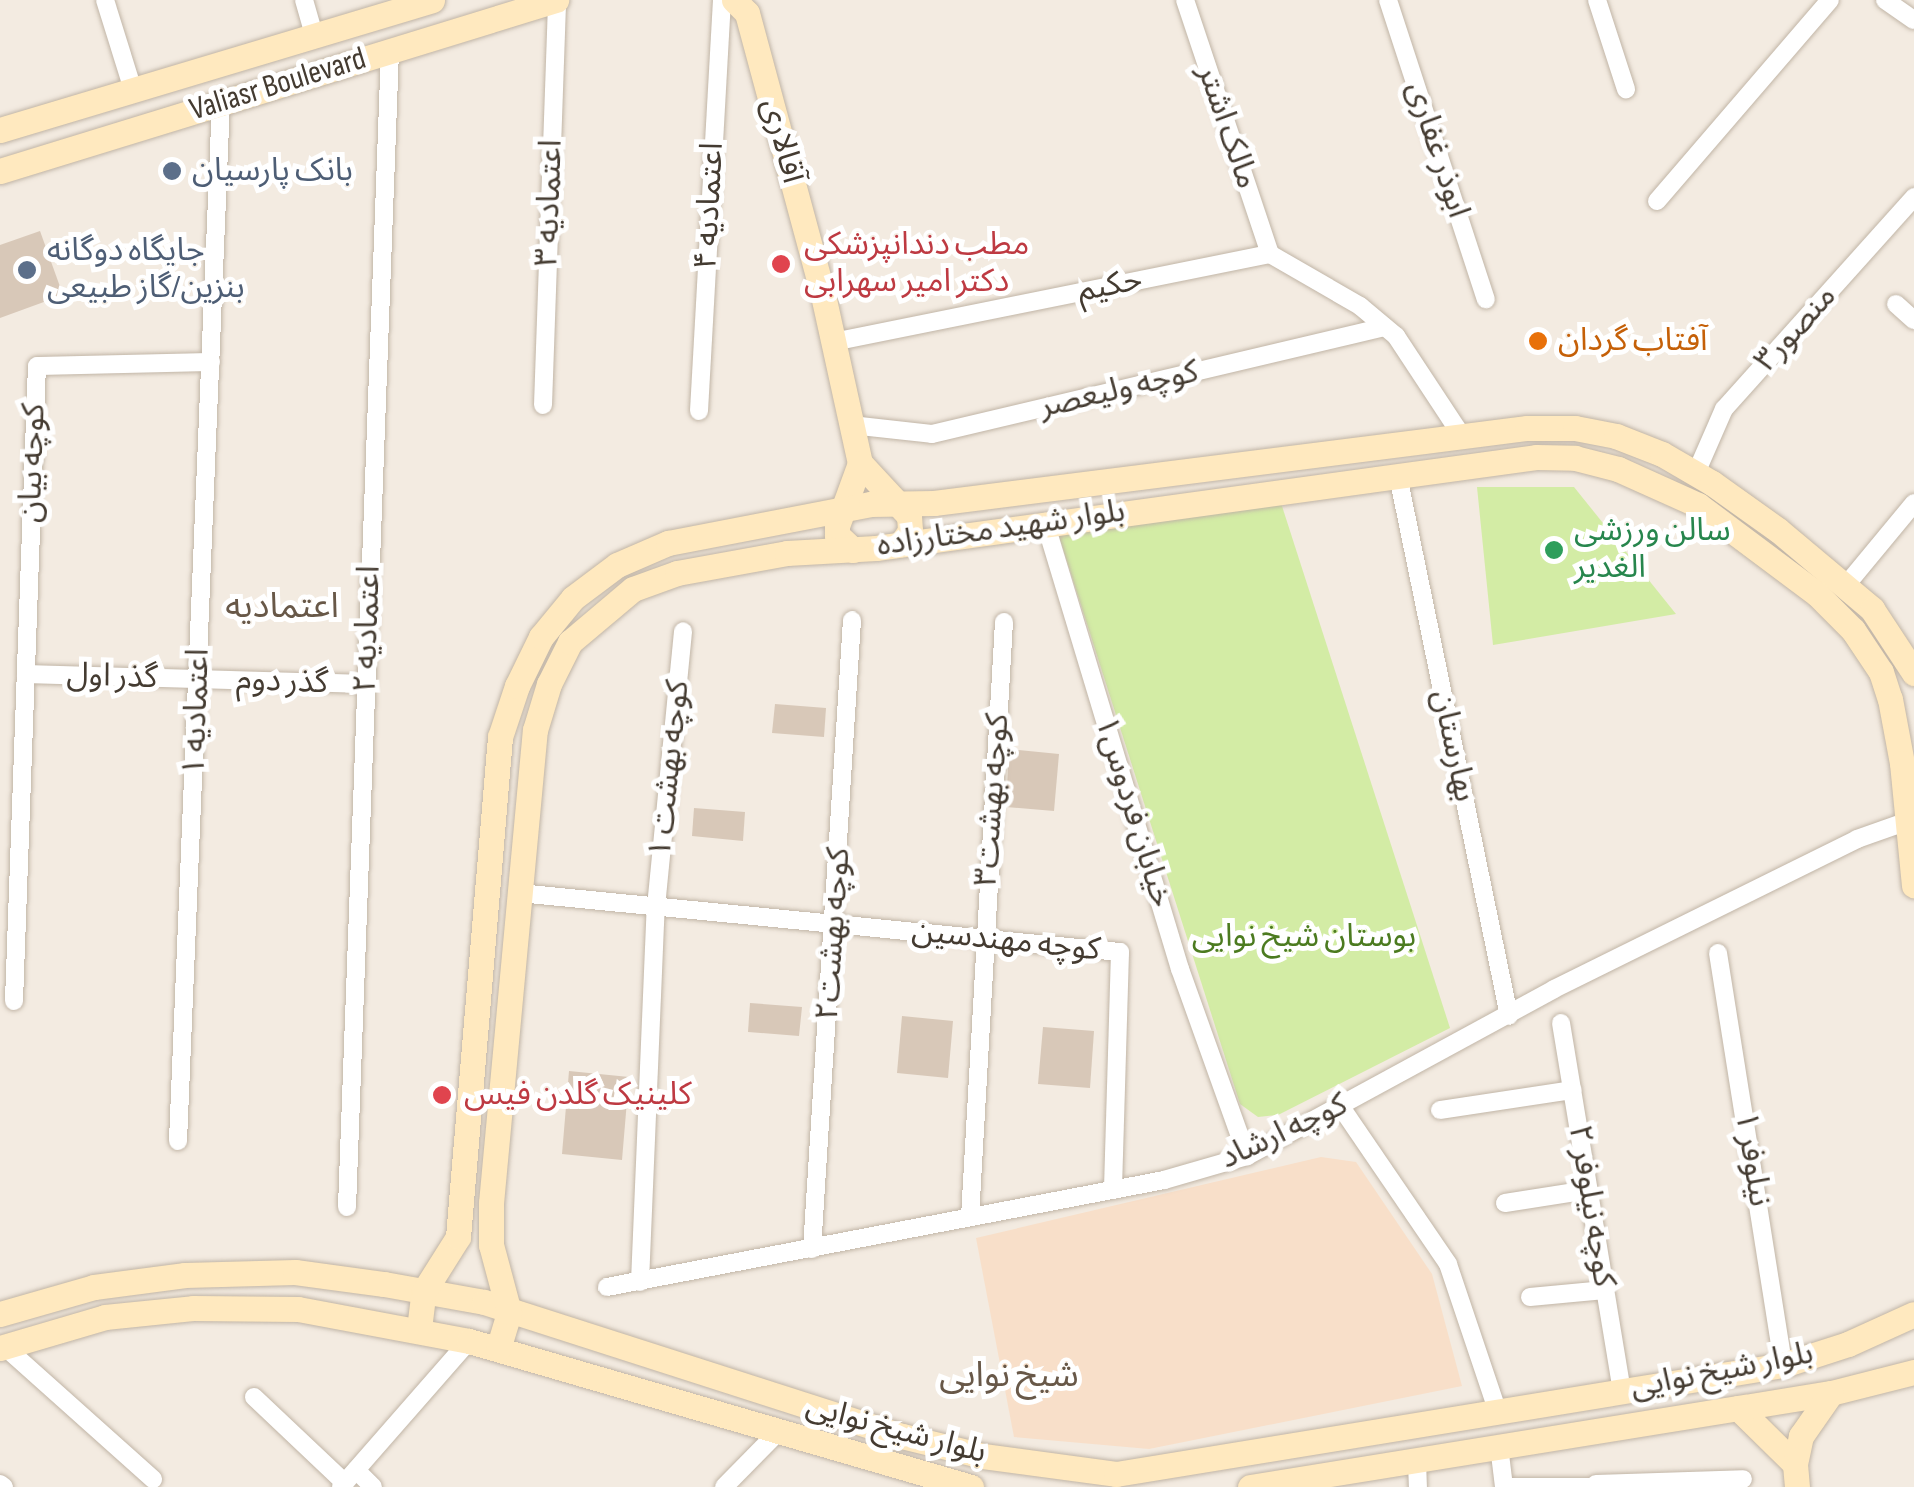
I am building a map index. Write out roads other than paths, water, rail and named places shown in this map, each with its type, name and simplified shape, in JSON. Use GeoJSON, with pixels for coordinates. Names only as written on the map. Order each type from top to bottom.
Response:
{"type":"FeatureCollection","features":[{"type":"Feature","properties":{"kind":"street"},"geometry":{"type":"LineString","coordinates":[[106,0],[133,90]]}},
{"type":"Feature","properties":{"kind":"street"},"geometry":{"type":"LineString","coordinates":[[304,0],[314,35]]}},
{"type":"Feature","properties":{"kind":"street","name":"Valiasr Boulevard"},"geometry":{"type":"LineString","coordinates":[[0,130],[432,0]]}},
{"type":"Feature","properties":{"kind":"street","name":"Valiasr Boulevard"},"geometry":{"type":"LineString","coordinates":[[0,171],[556,0]]}},
{"type":"Feature","properties":{"kind":"street","name":"اعتمادیه ۳"},"geometry":{"type":"LineString","coordinates":[[543,405],[556,0]]}},
{"type":"Feature","properties":{"kind":"street","name":"اعتمادیه ۴"},"geometry":{"type":"LineString","coordinates":[[698,411],[722,0]]}},
{"type":"Feature","properties":{"kind":"street","name":"مالک اشتر"},"geometry":{"type":"LineString","coordinates":[[1185,0],[1270,254]]}},
{"type":"Feature","properties":{"kind":"street","name":"ابوذر غفاری"},"geometry":{"type":"LineString","coordinates":[[1388,0],[1486,300]]}},
{"type":"Feature","properties":{"kind":"street"},"geometry":{"type":"LineString","coordinates":[[1597,0],[1626,89]]}},
{"type":"Feature","properties":{"kind":"street"},"geometry":{"type":"LineString","coordinates":[[1657,201],[1830,0]]}},
{"type":"Feature","properties":{"kind":"street"},"geometry":{"type":"LineString","coordinates":[[1884,0],[1914,20]]}},
{"type":"Feature","properties":{"kind":"street","name":"آقالاری"},"geometry":{"type":"LineString","coordinates":[[743,4],[834,342],[860,463]]}},
{"type":"Feature","properties":{"kind":"street","name":"اعتمادیه ۲"},"geometry":{"type":"LineString","coordinates":[[346,1206],[390,51]]}},
{"type":"Feature","properties":{"kind":"street","name":"اعتمادیه ۱"},"geometry":{"type":"LineString","coordinates":[[178,1141],[221,103]]}},
{"type":"Feature","properties":{"kind":"street","name":"منصور۳"},"geometry":{"type":"LineString","coordinates":[[1696,474],[1724,409],[1914,196]]}},
{"type":"Feature","properties":{"kind":"street"},"geometry":{"type":"LineString","coordinates":[[1270,254],[1360,306],[1396,336],[1462,436]]}},
{"type":"Feature","properties":{"kind":"street","name":"حکیم"},"geometry":{"type":"LineString","coordinates":[[834,342],[1270,254]]}},
{"type":"Feature","properties":{"kind":"street"},"geometry":{"type":"LineString","coordinates":[[1896,304],[1914,320]]}},
{"type":"Feature","properties":{"kind":"street","name":"کوچه ولیعصر"},"geometry":{"type":"LineString","coordinates":[[851,425],[932,434],[1385,327]]}},
{"type":"Feature","properties":{"kind":"street","name":"کوچه بیان"},"geometry":{"type":"LineString","coordinates":[[26,674],[37,366],[211,362]]}},
{"type":"Feature","properties":{"kind":"street","name":"بلوار شهید مختارزاده"},"geometry":{"type":"LineString","coordinates":[[418,1329],[424,1291],[458,1237],[500,737],[517,686],[541,637],[574,598],[602,576],[668,543],[844,509],[934,503],[1527,428],[1575,428],[1616,436],[1696,474],[1847,584],[1872,610],[1914,673]]}},
{"type":"Feature","properties":{"kind":"street","name":"بلوار شهید مختارزاده"},"geometry":{"type":"LineString","coordinates":[[510,1312],[491,1245],[491,1203],[535,730],[549,684],[570,642],[633,589],[677,573],[787,553],[853,550],[1536,458],[1576,458],[1632,474],[1698,505],[1816,594],[1853,630],[1881,672],[1890,699],[1914,885]]}},
{"type":"Feature","properties":{"kind":"street"},"geometry":{"type":"LineString","coordinates":[[853,550],[837,535],[860,463],[902,504],[912,522],[900,544]]}},
{"type":"Feature","properties":{"kind":"street","name":"بهارستان"},"geometry":{"type":"LineString","coordinates":[[1398,476],[1509,1016]]}},
{"type":"Feature","properties":{"kind":"street"},"geometry":{"type":"LineString","coordinates":[[1847,584],[1914,503]]}},
{"type":"Feature","properties":{"kind":"street","name":"خیابان فردوس۱"},"geometry":{"type":"LineString","coordinates":[[1045,522],[1180,969],[1247,1156]]}},
{"type":"Feature","properties":{"kind":"street","name":"کوچه بهشت۲"},"geometry":{"type":"LineString","coordinates":[[812,1249],[852,620]]}},
{"type":"Feature","properties":{"kind":"street","name":"کوچه بهشت۳"},"geometry":{"type":"LineString","coordinates":[[970,1217],[1004,622]]}},
{"type":"Feature","properties":{"kind":"street","name":"کوچه بهشت ۱"},"geometry":{"type":"LineString","coordinates":[[640,1282],[656,907],[683,631]]}},
{"type":"Feature","properties":{"kind":"street"},"geometry":{"type":"LineString","coordinates":[[14,1001],[26,674]]}},
{"type":"Feature","properties":{"kind":"street","name":"گذر اول"},"geometry":{"type":"LineString","coordinates":[[26,674],[198,680]]}},
{"type":"Feature","properties":{"kind":"street","name":"گذر دوم"},"geometry":{"type":"LineString","coordinates":[[198,680],[366,684]]}},
{"type":"Feature","properties":{"kind":"street","name":"کوچه ارشاد"},"geometry":{"type":"LineString","coordinates":[[606,1287],[1112,1190],[1247,1156],[1554,989],[1840,847],[1908,821]]}},
{"type":"Feature","properties":{"kind":"street","name":"کوچه مهندسین"},"geometry":{"type":"LineString","coordinates":[[520,893],[1120,952],[1112,1190]]}},
{"type":"Feature","properties":{"kind":"street","name":"۱ نیلوفر"},"geometry":{"type":"LineString","coordinates":[[1718,953],[1782,1365]]}},
{"type":"Feature","properties":{"kind":"street","name":"کوچه نیلوفر ۲"},"geometry":{"type":"LineString","coordinates":[[1561,1022],[1622,1390]]}},
{"type":"Feature","properties":{"kind":"street"},"geometry":{"type":"LineString","coordinates":[[1440,1110],[1572,1090]]}},
{"type":"Feature","properties":{"kind":"street"},"geometry":{"type":"LineString","coordinates":[[1340,1108],[1448,1264],[1496,1410]]}},
{"type":"Feature","properties":{"kind":"street"},"geometry":{"type":"LineString","coordinates":[[1506,1203],[1588,1190]]}},
{"type":"Feature","properties":{"kind":"street","name":"بلوار شیخ نوایی"},"geometry":{"type":"LineString","coordinates":[[0,1314],[94,1287],[186,1276],[295,1272],[424,1291],[510,1312],[902,1436],[983,1456],[1116,1474],[1782,1365],[1848,1344],[1914,1314]]}},
{"type":"Feature","properties":{"kind":"street"},"geometry":{"type":"LineString","coordinates":[[1530,1297],[1605,1290]]}},
{"type":"Feature","properties":{"kind":"street","name":"بلوار شیخ نوایی"},"geometry":{"type":"LineString","coordinates":[[2,1347],[105,1316],[193,1308],[298,1309],[469,1340],[941,1485],[971,1487]]}},
{"type":"Feature","properties":{"kind":"street"},"geometry":{"type":"LineString","coordinates":[[498,1349],[510,1312]]}},
{"type":"Feature","properties":{"kind":"street"},"geometry":{"type":"LineString","coordinates":[[347,1480],[469,1340]]}},
{"type":"Feature","properties":{"kind":"street"},"geometry":{"type":"LineString","coordinates":[[2,1347],[152,1479]]}},
{"type":"Feature","properties":{"kind":"street","name":"بلوار شیخ نوایی"},"geometry":{"type":"LineString","coordinates":[[1262,1486],[1831,1393],[1914,1372]]}},
{"type":"Feature","properties":{"kind":"street"},"geometry":{"type":"LineString","coordinates":[[1796,1475],[1801,1436],[1831,1393]]}},
{"type":"Feature","properties":{"kind":"street"},"geometry":{"type":"LineString","coordinates":[[254,1398],[347,1480],[373,1487]]}},
{"type":"Feature","properties":{"kind":"street"},"geometry":{"type":"LineString","coordinates":[[1738,1408],[1796,1475]]}},
{"type":"Feature","properties":{"kind":"street"},"geometry":{"type":"LineString","coordinates":[[724,1487],[777,1433]]}},
{"type":"Feature","properties":{"kind":"street"},"geometry":{"type":"LineString","coordinates":[[1499,1446],[1506,1487],[1743,1480]]}},
{"type":"Feature","properties":{"kind":"street"},"geometry":{"type":"LineString","coordinates":[[1417,1460],[1418,1487]]}},
{"type":"Feature","properties":{"kind":"place","name":"بانک پارسیان"},"geometry":{"type":"Point","coordinates":[172,171]}},
{"type":"Feature","properties":{"kind":"place","name":"مطب دندانپزشکی دکتر امیر سهرابی"},"geometry":{"type":"Point","coordinates":[781,264]}},
{"type":"Feature","properties":{"kind":"place","name":"جایگاه دوگانه بنزین/گاز طبیعی"},"geometry":{"type":"Point","coordinates":[27,270]}},
{"type":"Feature","properties":{"kind":"place","name":"آفتاب گردان"},"geometry":{"type":"Point","coordinates":[1538,341]}},
{"type":"Feature","properties":{"kind":"place","name":"سالن ورزشی الغدیر"},"geometry":{"type":"Point","coordinates":[1554,550]}},
{"type":"Feature","properties":{"kind":"place","name":"کلینیک گلدن فیس"},"geometry":{"type":"Point","coordinates":[442,1095]}},
{"type":"Feature","properties":{"kind":"district","name":"اعتمادیه"},"geometry":{"type":"Point","coordinates":[282,607]}},
{"type":"Feature","properties":{"kind":"district","name":"شیخ نوایی"},"geometry":{"type":"Point","coordinates":[1009,1376]}},
{"type":"Feature","properties":{"kind":"park label","name":"بوستان شیخ نوایی"},"geometry":{"type":"Point","coordinates":[1304,937]}}]}
